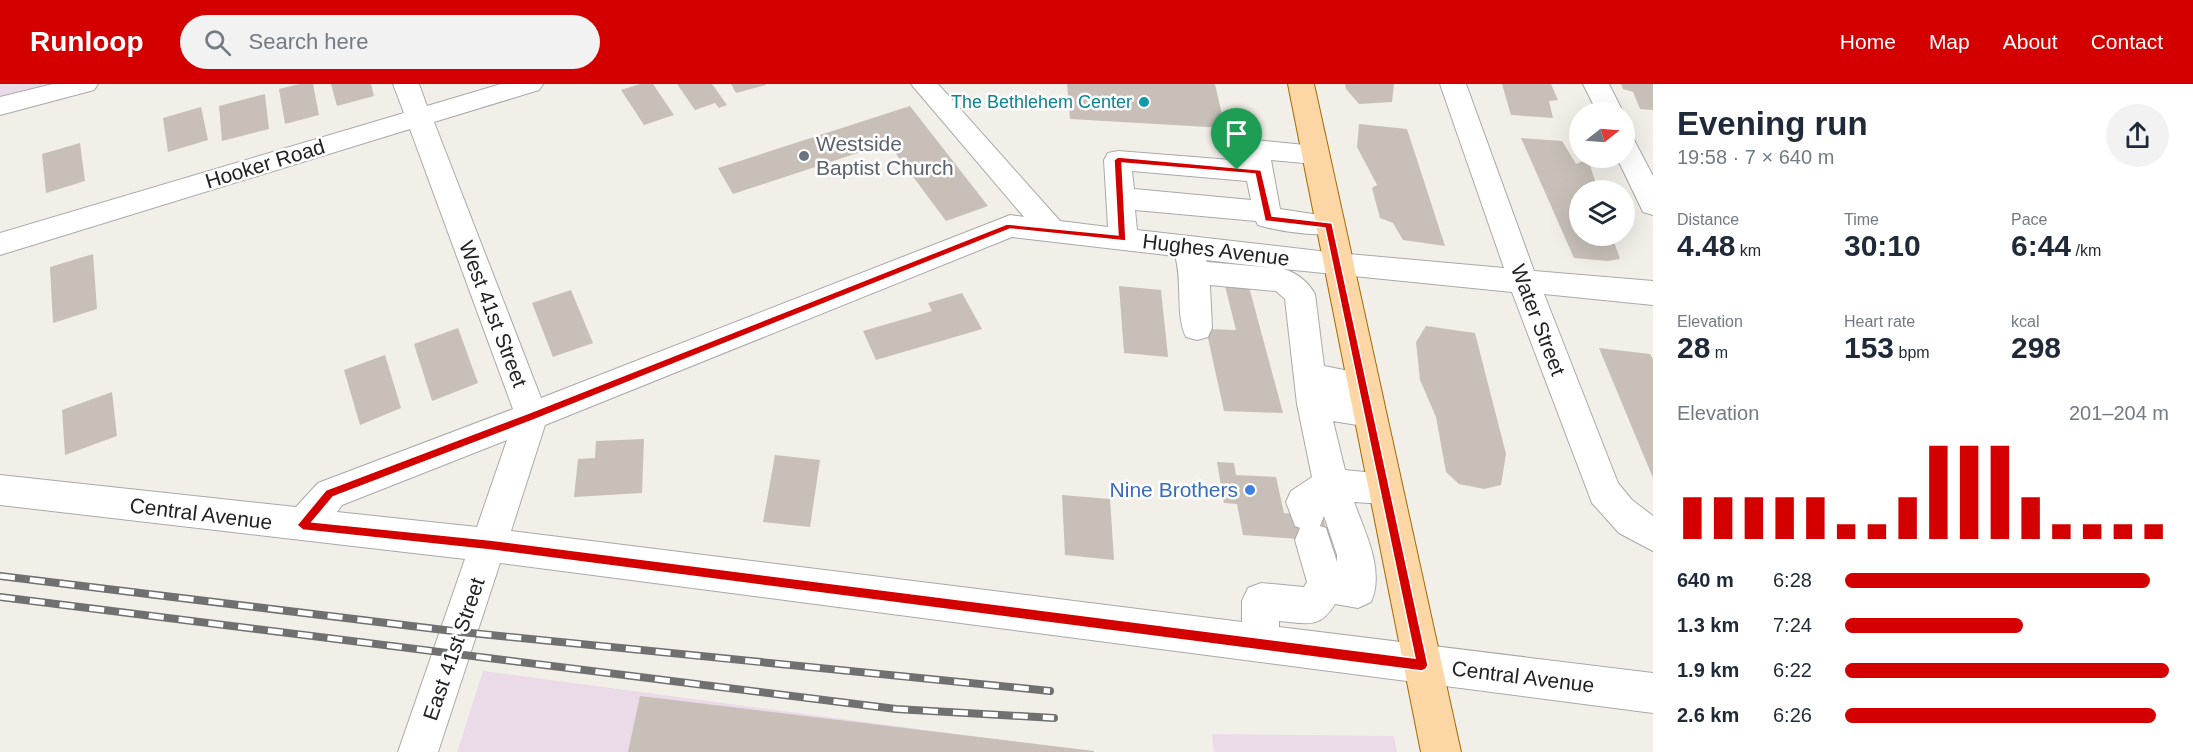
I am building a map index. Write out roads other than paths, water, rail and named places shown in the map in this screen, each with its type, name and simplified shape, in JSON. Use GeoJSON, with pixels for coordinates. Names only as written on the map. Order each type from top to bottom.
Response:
{"type":"FeatureCollection","features":[{"type":"Feature","properties":{"kind":"main road"},"geometry":{"type":"LineString","coordinates":[[1301,84],[1344,300],[1441,752]]}},
{"type":"Feature","properties":{"kind":"street"},"geometry":{"type":"LineString","coordinates":[[0,106],[85,84]]}},
{"type":"Feature","properties":{"kind":"street","name":"West 41st Street"},"geometry":{"type":"LineString","coordinates":[[406,84],[532,416]]}},
{"type":"Feature","properties":{"kind":"street","name":"Hooker Road"},"geometry":{"type":"LineString","coordinates":[[0,244],[530,84]]}},
{"type":"Feature","properties":{"kind":"street"},"geometry":{"type":"LineString","coordinates":[[924,84],[1052,231]]}},
{"type":"Feature","properties":{"kind":"street","name":"Water Street"},"geometry":{"type":"LineString","coordinates":[[1453,84],[1523,280],[1604,492],[1619,513],[1632,524],[1653,535]]}},
{"type":"Feature","properties":{"kind":"street"},"geometry":{"type":"LineString","coordinates":[[1596,84],[1605,102]]}},
{"type":"Feature","properties":{"kind":"street"},"geometry":{"type":"LineString","coordinates":[[1315,155],[1255,149],[1268,219],[1329,225]]}},
{"type":"Feature","properties":{"kind":"street"},"geometry":{"type":"LineString","coordinates":[[1123,239],[1118,160],[1258,172]]}},
{"type":"Feature","properties":{"kind":"street"},"geometry":{"type":"LineString","coordinates":[[1635,167],[1653,205]]}},
{"type":"Feature","properties":{"kind":"street"},"geometry":{"type":"LineString","coordinates":[[1120,198],[1266,212]]}},
{"type":"Feature","properties":{"kind":"street","name":"Hughes Avenue"},"geometry":{"type":"LineString","coordinates":[[303,525],[330,494],[1010,226],[1123,239],[1191,259],[1337,264],[1653,293]]}},
{"type":"Feature","properties":{"kind":"street"},"geometry":{"type":"LineString","coordinates":[[1197,328],[1191,259],[1283,280],[1300,294],[1344,300]]}},
{"type":"Feature","properties":{"kind":"street"},"geometry":{"type":"LineString","coordinates":[[1260,644],[1261,601],[1358,590],[1355,555],[1332,484],[1311,380],[1300,294]]}},
{"type":"Feature","properties":{"kind":"street"},"geometry":{"type":"LineString","coordinates":[[1311,380],[1363,387]]}},
{"type":"Feature","properties":{"kind":"street"},"geometry":{"type":"LineString","coordinates":[[1311,380],[1363,387]]}},
{"type":"Feature","properties":{"kind":"street"},"geometry":{"type":"LineString","coordinates":[[490,545],[532,416]]}},
{"type":"Feature","properties":{"kind":"street"},"geometry":{"type":"LineString","coordinates":[[1320,652],[1319,595],[1310,527],[1303,502],[1332,484],[1384,489]]}},
{"type":"Feature","properties":{"kind":"street","name":"Central Avenue"},"geometry":{"type":"LineString","coordinates":[[0,490],[490,545],[1653,693]]}},
{"type":"Feature","properties":{"kind":"street","name":"East 41st Street"},"geometry":{"type":"LineString","coordinates":[[418,752],[490,545]]}},
{"type":"Feature","properties":{"kind":"street"},"geometry":{"type":"LineString","coordinates":[[1355,555],[1399,558]]}},
{"type":"Feature","properties":{"kind":"railway"},"geometry":{"type":"LineString","coordinates":[[0,576],[461,632],[1050,691]]}},
{"type":"Feature","properties":{"kind":"railway"},"geometry":{"type":"LineString","coordinates":[[0,597],[896,709],[1054,718]]}},
{"type":"Feature","properties":{"kind":"place","name":"The Bethlehem Center"},"geometry":{"type":"Point","coordinates":[1144,102]}},
{"type":"Feature","properties":{"kind":"place","name":"Westside Baptist Church"},"geometry":{"type":"Point","coordinates":[804,156]}},
{"type":"Feature","properties":{"kind":"place","name":"Nine Brothers"},"geometry":{"type":"Point","coordinates":[1250,490]}}]}
